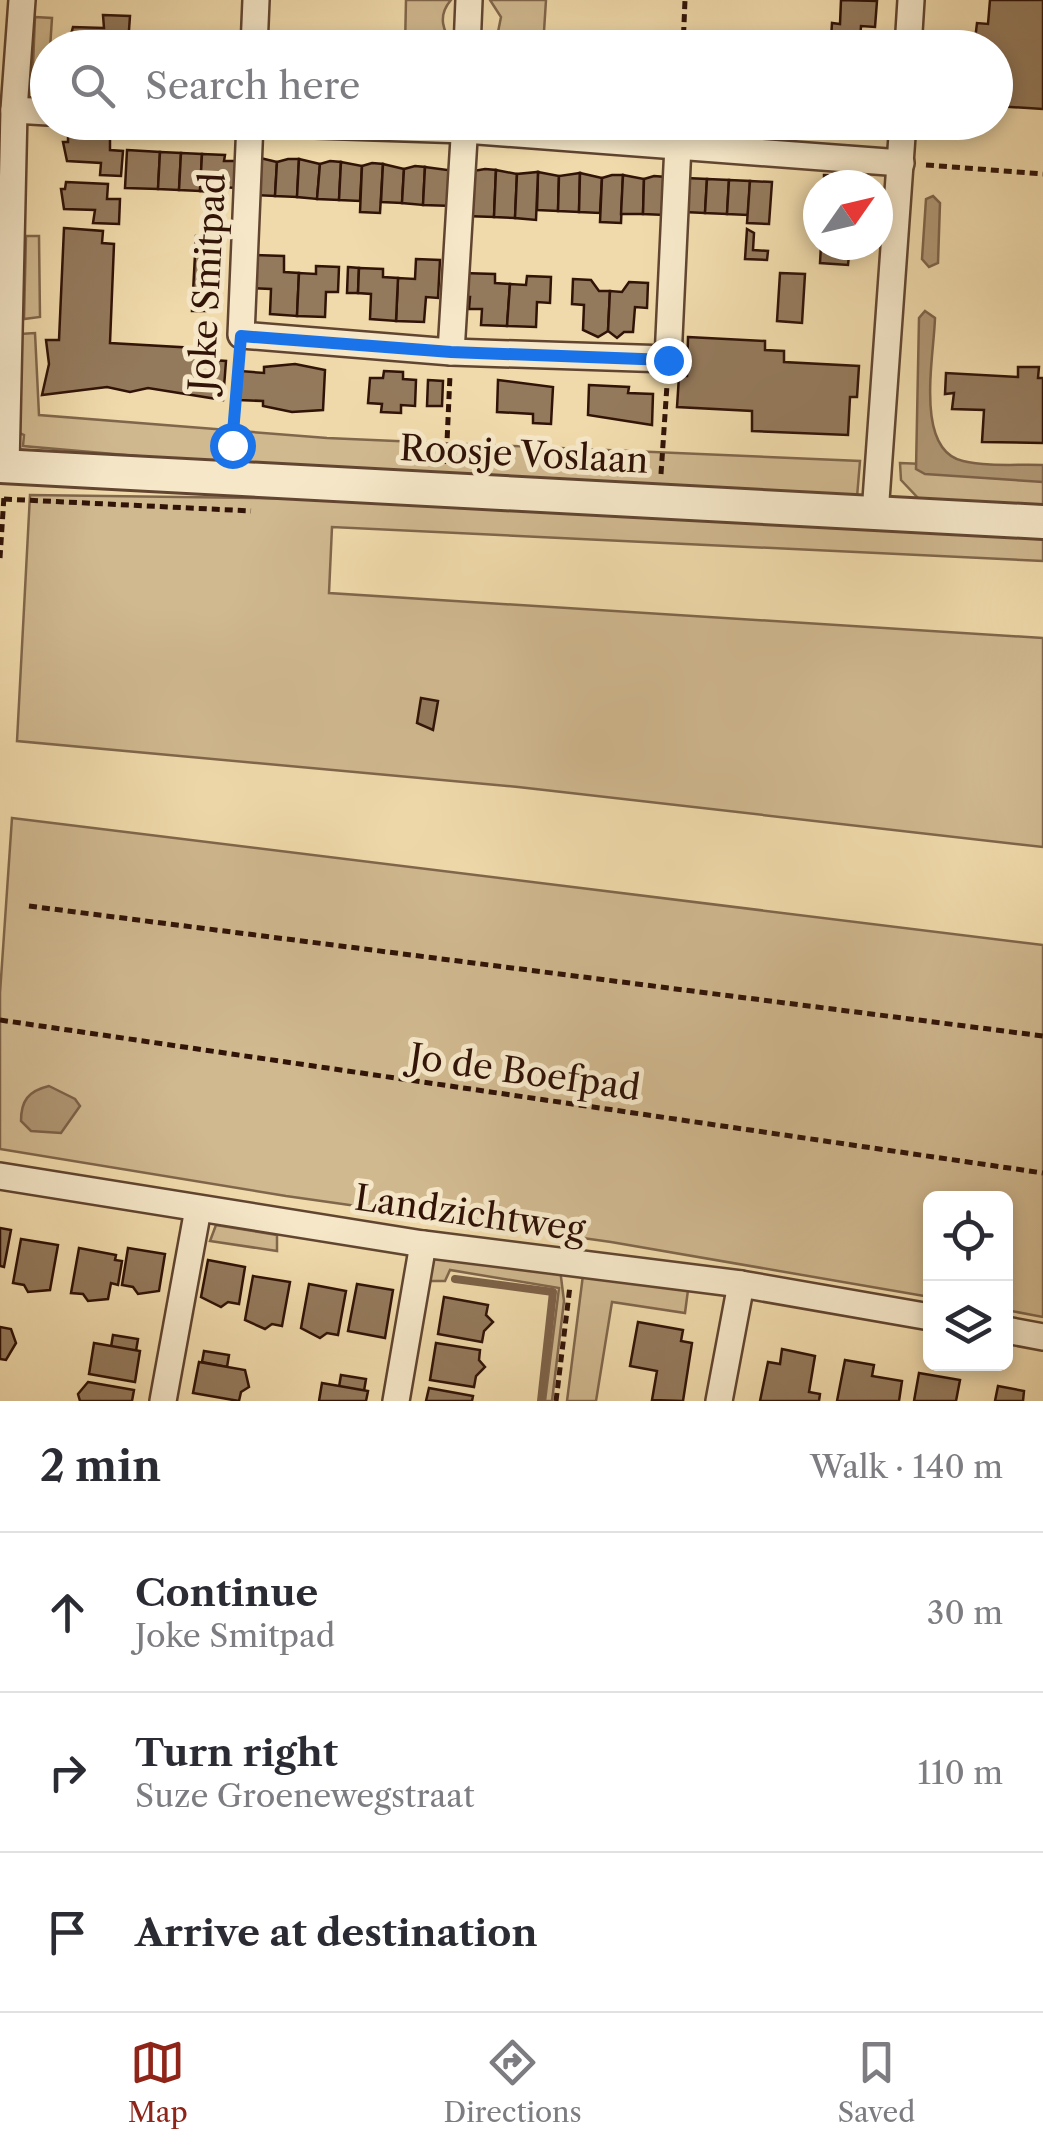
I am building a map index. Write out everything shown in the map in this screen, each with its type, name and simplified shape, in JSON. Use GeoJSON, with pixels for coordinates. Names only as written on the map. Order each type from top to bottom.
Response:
{"type":"FeatureCollection","features":[{"type":"Feature","properties":{"kind":"street"},"geometry":{"type":"LineString","coordinates":[[3,466],[10,102],[22,0]]}},
{"type":"Feature","properties":{"kind":"street"},"geometry":{"type":"LineString","coordinates":[[255,30],[256,0]]}},
{"type":"Feature","properties":{"kind":"street"},"geometry":{"type":"LineString","coordinates":[[468,30],[469,0]]}},
{"type":"Feature","properties":{"kind":"street"},"geometry":{"type":"LineString","coordinates":[[910,30],[912,0]]}},
{"type":"Feature","properties":{"kind":"street","name":"Joke Smitpad"},"geometry":{"type":"LineString","coordinates":[[241,336],[249,140]]}},
{"type":"Feature","properties":{"kind":"street"},"geometry":{"type":"LineString","coordinates":[[451,352],[464,140]]}},
{"type":"Feature","properties":{"kind":"street"},"geometry":{"type":"LineString","coordinates":[[622,140],[901,162]]}},
{"type":"Feature","properties":{"kind":"street"},"geometry":{"type":"LineString","coordinates":[[875,514],[903,140]]}},
{"type":"Feature","properties":{"kind":"street"},"geometry":{"type":"LineString","coordinates":[[241,336],[451,352],[668,360],[678,145]]}},
{"type":"Feature","properties":{"kind":"street","name":"Roosje Voslaan"},"geometry":{"type":"LineString","coordinates":[[3,466],[1043,522]]}},
{"type":"Feature","properties":{"kind":"street","name":"Landzichtweg"},"geometry":{"type":"LineString","coordinates":[[0,1176],[423,1244],[741,1284],[923,1316]]}},
{"type":"Feature","properties":{"kind":"street"},"geometry":{"type":"LineString","coordinates":[[163,1401],[198,1209]]}},
{"type":"Feature","properties":{"kind":"street"},"geometry":{"type":"LineString","coordinates":[[396,1401],[423,1244]]}},
{"type":"Feature","properties":{"kind":"street"},"geometry":{"type":"LineString","coordinates":[[720,1401],[741,1284]]}},
{"type":"Feature","properties":{"kind":"street"},"geometry":{"type":"LineString","coordinates":[[1013,1331],[1043,1337]]}},
{"type":"Feature","properties":{"kind":"path"},"geometry":{"type":"LineString","coordinates":[[684,30],[686,0]]}},
{"type":"Feature","properties":{"kind":"path"},"geometry":{"type":"LineString","coordinates":[[901,162],[1043,174]]}},
{"type":"Feature","properties":{"kind":"path","name":"Joke Smitpad"},"geometry":{"type":"LineString","coordinates":[[232,445],[241,336]]}},
{"type":"Feature","properties":{"kind":"path"},"geometry":{"type":"LineString","coordinates":[[446,458],[451,352]]}},
{"type":"Feature","properties":{"kind":"path"},"geometry":{"type":"LineString","coordinates":[[662,466],[668,360]]}},
{"type":"Feature","properties":{"kind":"path"},"geometry":{"type":"LineString","coordinates":[[0,558],[3,466]]}},
{"type":"Feature","properties":{"kind":"path"},"geometry":{"type":"LineString","coordinates":[[29,906],[1043,1036]]}},
{"type":"Feature","properties":{"kind":"path","name":"Jo de Boefpad"},"geometry":{"type":"LineString","coordinates":[[0,1020],[1043,1173]]}},
{"type":"Feature","properties":{"kind":"path"},"geometry":{"type":"LineString","coordinates":[[556,1401],[573,1263]]}},
{"type":"Feature","properties":{"kind":"shaded area"},"geometry":{"type":"Polygon","coordinates":[[[406,0],[451,0],[444,12],[445,30],[405,30],[406,0]]]}},
{"type":"Feature","properties":{"kind":"shaded area"},"geometry":{"type":"Polygon","coordinates":[[[490,0],[546,0],[544,30],[498,30],[501,17],[490,0]]]}},
{"type":"Feature","properties":{"kind":"shaded area"},"geometry":{"type":"Polygon","coordinates":[[[35,17],[52,18],[51,30],[34,30],[35,17]]]}},
{"type":"Feature","properties":{"kind":"shaded area"},"geometry":{"type":"Polygon","coordinates":[[[933,196],[940,203],[938,263],[929,267],[922,259],[926,199],[933,196]]]}},
{"type":"Feature","properties":{"kind":"shaded area"},"geometry":{"type":"Polygon","coordinates":[[[26,236],[39,236],[40,317],[24,319],[26,236]]]}},
{"type":"Feature","properties":{"kind":"shaded area"},"geometry":{"type":"Polygon","coordinates":[[[925,311],[935,318],[930,400],[938,440],[948,453],[963,461],[1043,465],[1043,482],[925,474],[916,469],[919,318],[925,311]]]}},
{"type":"Feature","properties":{"kind":"shaded area"},"geometry":{"type":"Polygon","coordinates":[[[35,333],[39,415],[327,438],[860,461],[857,497],[329,473],[23,446],[24,435],[15,431],[20,334],[35,333]]]}},
{"type":"Feature","properties":{"kind":"shaded area"},"geometry":{"type":"Polygon","coordinates":[[[900,463],[1043,469],[1043,505],[920,500],[901,480],[900,463]]]}},
{"type":"Feature","properties":{"kind":"shaded area"},"geometry":{"type":"Polygon","coordinates":[[[30,495],[330,499],[1043,533],[1043,561],[332,527],[329,593],[1043,638],[1043,847],[518,787],[17,741],[30,495]]]}},
{"type":"Feature","properties":{"kind":"shaded area"},"geometry":{"type":"Polygon","coordinates":[[[12,818],[1043,945],[1043,1317],[1013,1311],[1013,1191],[923,1191],[923,1296],[611,1242],[286,1196],[0,1149],[0,993],[12,818]]]}},
{"type":"Feature","properties":{"kind":"shaded area"},"geometry":{"type":"Polygon","coordinates":[[[49,1086],[75,1099],[80,1106],[61,1133],[31,1131],[21,1121],[27,1098],[49,1086]]]}},
{"type":"Feature","properties":{"kind":"shaded area"},"geometry":{"type":"Polygon","coordinates":[[[216,1225],[277,1235],[277,1251],[210,1241],[216,1225]]]}},
{"type":"Feature","properties":{"kind":"shaded area"},"geometry":{"type":"Polygon","coordinates":[[[431,1254],[560,1269],[564,1301],[552,1401],[545,1401],[559,1288],[450,1270],[445,1281],[429,1281],[431,1254]]]}},
{"type":"Feature","properties":{"kind":"shaded area"},"geometry":{"type":"Polygon","coordinates":[[[583,1275],[688,1290],[685,1313],[612,1302],[596,1401],[567,1401],[583,1275]]]}},
{"type":"Feature","properties":{"kind":"building"},"geometry":{"type":"Polygon","coordinates":[[[841,0],[877,1],[875,27],[832,30],[832,23],[840,24],[841,0]]]}},
{"type":"Feature","properties":{"kind":"building"},"geometry":{"type":"Polygon","coordinates":[[[990,0],[1043,0],[1043,109],[1013,107],[1013,30],[976,30],[977,23],[988,24],[990,0]]]}},
{"type":"Feature","properties":{"kind":"building"},"geometry":{"type":"Polygon","coordinates":[[[103,15],[130,16],[129,30],[72,30],[73,27],[104,28],[103,15]]]}},
{"type":"Feature","properties":{"kind":"building"},"geometry":{"type":"Polygon","coordinates":[[[110,140],[110,150],[123,151],[121,176],[100,175],[101,163],[67,161],[63,142],[110,140]]]}},
{"type":"Feature","properties":{"kind":"building"},"geometry":{"type":"Polygon","coordinates":[[[127,150],[160,152],[158,189],[125,188],[127,150]]]}},
{"type":"Feature","properties":{"kind":"building"},"geometry":{"type":"Polygon","coordinates":[[[160,152],[181,153],[179,190],[158,189],[160,152]]]}},
{"type":"Feature","properties":{"kind":"building"},"geometry":{"type":"Polygon","coordinates":[[[181,153],[202,154],[200,191],[179,190],[181,153]]]}},
{"type":"Feature","properties":{"kind":"building"},"geometry":{"type":"Polygon","coordinates":[[[202,154],[225,155],[224,161],[236,161],[235,188],[223,187],[223,193],[200,191],[202,154]]]}},
{"type":"Feature","properties":{"kind":"building"},"geometry":{"type":"Polygon","coordinates":[[[256,157],[277,162],[275,196],[254,195],[256,157]]]}},
{"type":"Feature","properties":{"kind":"building"},"geometry":{"type":"Polygon","coordinates":[[[299,159],[297,197],[275,196],[277,162],[299,159]]]}},
{"type":"Feature","properties":{"kind":"building"},"geometry":{"type":"Polygon","coordinates":[[[299,159],[320,164],[317,199],[297,197],[299,159]]]}},
{"type":"Feature","properties":{"kind":"building"},"geometry":{"type":"Polygon","coordinates":[[[341,162],[339,200],[317,199],[320,164],[341,162]]]}},
{"type":"Feature","properties":{"kind":"building"},"geometry":{"type":"Polygon","coordinates":[[[341,162],[362,166],[360,201],[339,200],[341,162]]]}},
{"type":"Feature","properties":{"kind":"building"},"geometry":{"type":"Polygon","coordinates":[[[383,164],[380,213],[360,212],[362,166],[383,164]]]}},
{"type":"Feature","properties":{"kind":"building"},"geometry":{"type":"Polygon","coordinates":[[[383,164],[404,169],[402,203],[381,202],[383,164]]]}},
{"type":"Feature","properties":{"kind":"building"},"geometry":{"type":"Polygon","coordinates":[[[425,167],[423,205],[402,203],[404,169],[425,167]]]}},
{"type":"Feature","properties":{"kind":"building"},"geometry":{"type":"Polygon","coordinates":[[[425,167],[455,171],[453,206],[423,205],[425,167]]]}},
{"type":"Feature","properties":{"kind":"building"},"geometry":{"type":"Polygon","coordinates":[[[496,170],[494,217],[465,216],[467,172],[496,170]]]}},
{"type":"Feature","properties":{"kind":"building"},"geometry":{"type":"Polygon","coordinates":[[[496,170],[517,174],[515,218],[494,217],[496,170]]]}},
{"type":"Feature","properties":{"kind":"building"},"geometry":{"type":"Polygon","coordinates":[[[538,172],[559,176],[558,211],[537,210],[538,172]]]}},
{"type":"Feature","properties":{"kind":"building"},"geometry":{"type":"Polygon","coordinates":[[[538,172],[536,220],[515,218],[517,174],[538,172]]]}},
{"type":"Feature","properties":{"kind":"building"},"geometry":{"type":"Polygon","coordinates":[[[580,173],[579,212],[558,211],[559,176],[580,173]]]}},
{"type":"Feature","properties":{"kind":"building"},"geometry":{"type":"Polygon","coordinates":[[[580,173],[602,178],[600,213],[579,212],[580,173]]]}},
{"type":"Feature","properties":{"kind":"building"},"geometry":{"type":"Polygon","coordinates":[[[623,175],[621,223],[600,222],[602,178],[623,175]]]}},
{"type":"Feature","properties":{"kind":"building"},"geometry":{"type":"Polygon","coordinates":[[[623,175],[644,179],[643,214],[621,214],[623,175]]]}},
{"type":"Feature","properties":{"kind":"building"},"geometry":{"type":"Polygon","coordinates":[[[666,177],[665,215],[643,214],[644,179],[666,177]]]}},
{"type":"Feature","properties":{"kind":"building"},"geometry":{"type":"Polygon","coordinates":[[[686,178],[707,179],[705,213],[684,212],[686,178]]]}},
{"type":"Feature","properties":{"kind":"building"},"geometry":{"type":"Polygon","coordinates":[[[707,179],[729,180],[727,214],[705,213],[707,179]]]}},
{"type":"Feature","properties":{"kind":"building"},"geometry":{"type":"Polygon","coordinates":[[[729,180],[750,181],[748,215],[727,214],[729,180]]]}},
{"type":"Feature","properties":{"kind":"building"},"geometry":{"type":"Polygon","coordinates":[[[750,181],[772,182],[769,224],[747,223],[750,181]]]}},
{"type":"Feature","properties":{"kind":"building"},"geometry":{"type":"Polygon","coordinates":[[[66,182],[108,184],[107,199],[120,199],[119,224],[93,223],[95,210],[64,209],[61,189],[65,189],[66,182]]]}},
{"type":"Feature","properties":{"kind":"building"},"geometry":{"type":"Polygon","coordinates":[[[64,228],[103,231],[102,243],[114,244],[110,343],[213,349],[213,360],[226,361],[223,400],[148,388],[130,392],[107,387],[42,395],[49,364],[46,340],[59,340],[64,228]]]}},
{"type":"Feature","properties":{"kind":"building"},"geometry":{"type":"Polygon","coordinates":[[[747,229],[754,233],[753,250],[768,251],[767,260],[745,259],[747,229]]]}},
{"type":"Feature","properties":{"kind":"building"},"geometry":{"type":"Polygon","coordinates":[[[196,236],[212,237],[208,311],[192,311],[196,236]]]}},
{"type":"Feature","properties":{"kind":"building"},"geometry":{"type":"Polygon","coordinates":[[[252,255],[284,256],[284,272],[299,273],[297,316],[270,314],[271,289],[251,288],[252,255]]]}},
{"type":"Feature","properties":{"kind":"building"},"geometry":{"type":"Polygon","coordinates":[[[416,259],[440,260],[438,298],[426,297],[424,322],[396,321],[398,278],[415,279],[416,259]]]}},
{"type":"Feature","properties":{"kind":"building"},"geometry":{"type":"Polygon","coordinates":[[[820,260],[848,260],[848,265],[820,260]]]}},
{"type":"Feature","properties":{"kind":"building"},"geometry":{"type":"Polygon","coordinates":[[[316,266],[339,267],[338,292],[326,292],[325,317],[297,316],[299,273],[316,274],[316,266]]]}},
{"type":"Feature","properties":{"kind":"building"},"geometry":{"type":"Polygon","coordinates":[[[348,267],[359,268],[358,293],[347,293],[348,267]]]}},
{"type":"Feature","properties":{"kind":"building"},"geometry":{"type":"Polygon","coordinates":[[[359,268],[383,269],[383,277],[398,278],[396,321],[370,319],[371,294],[358,293],[359,268]]]}},
{"type":"Feature","properties":{"kind":"building"},"geometry":{"type":"Polygon","coordinates":[[[462,273],[495,274],[495,283],[510,284],[507,326],[481,325],[482,309],[469,309],[470,297],[461,297],[462,273]]]}},
{"type":"Feature","properties":{"kind":"building"},"geometry":{"type":"Polygon","coordinates":[[[780,273],[805,274],[802,323],[777,321],[780,273]]]}},
{"type":"Feature","properties":{"kind":"building"},"geometry":{"type":"Polygon","coordinates":[[[527,276],[551,277],[550,303],[537,302],[536,327],[507,326],[510,284],[526,285],[527,276]]]}},
{"type":"Feature","properties":{"kind":"building"},"geometry":{"type":"Polygon","coordinates":[[[573,279],[591,280],[599,291],[610,291],[608,331],[598,337],[583,330],[584,305],[572,304],[573,279]]]}},
{"type":"Feature","properties":{"kind":"building"},"geometry":{"type":"Polygon","coordinates":[[[629,282],[648,283],[647,308],[635,307],[633,332],[624,332],[617,338],[608,331],[610,291],[622,292],[629,282]]]}},
{"type":"Feature","properties":{"kind":"building"},"geometry":{"type":"Polygon","coordinates":[[[688,337],[765,341],[765,350],[784,351],[784,362],[859,366],[857,397],[850,397],[848,435],[752,431],[752,411],[677,407],[679,376],[687,376],[688,337]]]}},
{"type":"Feature","properties":{"kind":"building"},"geometry":{"type":"Polygon","coordinates":[[[295,364],[325,370],[323,410],[292,412],[263,406],[263,401],[239,400],[241,371],[264,373],[264,367],[295,364]]]}},
{"type":"Feature","properties":{"kind":"building"},"geometry":{"type":"Polygon","coordinates":[[[1018,367],[1039,367],[1038,378],[1043,378],[1043,443],[982,442],[984,410],[952,409],[954,393],[945,394],[946,373],[1018,377],[1018,367]]]}},
{"type":"Feature","properties":{"kind":"building"},"geometry":{"type":"Polygon","coordinates":[[[384,371],[403,372],[403,379],[416,380],[415,406],[401,405],[401,413],[381,412],[382,404],[368,403],[370,378],[383,378],[384,371]]]}},
{"type":"Feature","properties":{"kind":"building"},"geometry":{"type":"Polygon","coordinates":[[[428,380],[443,381],[442,406],[427,406],[428,380]]]}},
{"type":"Feature","properties":{"kind":"building"},"geometry":{"type":"Polygon","coordinates":[[[498,380],[553,387],[551,424],[533,423],[533,414],[497,412],[498,380]]]}},
{"type":"Feature","properties":{"kind":"building"},"geometry":{"type":"Polygon","coordinates":[[[589,385],[629,387],[628,393],[653,394],[652,425],[588,415],[589,385]]]}},
{"type":"Feature","properties":{"kind":"building"},"geometry":{"type":"Polygon","coordinates":[[[421,698],[438,701],[433,730],[417,723],[421,698]]]}},
{"type":"Feature","properties":{"kind":"building"},"geometry":{"type":"Polygon","coordinates":[[[0,1228],[11,1230],[4,1267],[0,1266],[0,1228]]]}},
{"type":"Feature","properties":{"kind":"building"},"geometry":{"type":"Polygon","coordinates":[[[21,1239],[58,1245],[50,1290],[28,1292],[24,1285],[13,1283],[21,1239]]]}},
{"type":"Feature","properties":{"kind":"building"},"geometry":{"type":"Polygon","coordinates":[[[79,1248],[116,1255],[115,1260],[122,1261],[118,1285],[111,1283],[108,1299],[88,1301],[83,1294],[71,1293],[79,1248]]]}},
{"type":"Feature","properties":{"kind":"building"},"geometry":{"type":"Polygon","coordinates":[[[128,1248],[165,1254],[159,1291],[138,1294],[133,1287],[122,1285],[128,1248]]]}},
{"type":"Feature","properties":{"kind":"building"},"geometry":{"type":"Polygon","coordinates":[[[208,1260],[245,1267],[239,1304],[228,1302],[221,1307],[201,1297],[208,1260]]]}},
{"type":"Feature","properties":{"kind":"building"},"geometry":{"type":"Polygon","coordinates":[[[253,1276],[290,1282],[282,1326],[272,1324],[265,1329],[245,1320],[253,1276]]]}},
{"type":"Feature","properties":{"kind":"building"},"geometry":{"type":"Polygon","coordinates":[[[309,1284],[346,1291],[338,1335],[327,1333],[320,1338],[301,1328],[309,1284]]]}},
{"type":"Feature","properties":{"kind":"building"},"geometry":{"type":"Polygon","coordinates":[[[357,1284],[393,1290],[385,1338],[348,1331],[357,1284]]]}},
{"type":"Feature","properties":{"kind":"building"},"geometry":{"type":"Polygon","coordinates":[[[444,1297],[488,1305],[486,1315],[493,1322],[484,1331],[482,1342],[438,1334],[444,1297]]]}},
{"type":"Feature","properties":{"kind":"building"},"geometry":{"type":"Polygon","coordinates":[[[638,1322],[683,1330],[681,1341],[692,1343],[683,1401],[652,1400],[657,1371],[630,1366],[638,1322]]]}},
{"type":"Feature","properties":{"kind":"building"},"geometry":{"type":"Polygon","coordinates":[[[0,1327],[11,1329],[16,1343],[6,1360],[0,1359],[0,1327]]]}},
{"type":"Feature","properties":{"kind":"building"},"geometry":{"type":"Polygon","coordinates":[[[113,1335],[138,1339],[136,1351],[111,1347],[113,1335]]]}},
{"type":"Feature","properties":{"kind":"building"},"geometry":{"type":"Polygon","coordinates":[[[94,1343],[140,1351],[135,1382],[89,1374],[94,1343]]]}},
{"type":"Feature","properties":{"kind":"building"},"geometry":{"type":"Polygon","coordinates":[[[436,1343],[480,1350],[479,1360],[485,1367],[476,1376],[474,1387],[430,1380],[436,1343]]]}},
{"type":"Feature","properties":{"kind":"building"},"geometry":{"type":"Polygon","coordinates":[[[782,1349],[815,1356],[809,1392],[820,1394],[819,1401],[760,1401],[768,1362],[780,1364],[782,1349]]]}},
{"type":"Feature","properties":{"kind":"building"},"geometry":{"type":"Polygon","coordinates":[[[204,1351],[229,1355],[227,1367],[202,1362],[204,1351]]]}},
{"type":"Feature","properties":{"kind":"building"},"geometry":{"type":"Polygon","coordinates":[[[845,1360],[874,1365],[872,1376],[902,1381],[899,1401],[837,1401],[845,1360]]]}},
{"type":"Feature","properties":{"kind":"building"},"geometry":{"type":"Polygon","coordinates":[[[199,1362],[245,1370],[249,1387],[241,1392],[239,1401],[193,1393],[199,1362]]]}},
{"type":"Feature","properties":{"kind":"building"},"geometry":{"type":"Polygon","coordinates":[[[919,1373],[960,1380],[956,1401],[914,1401],[919,1373]]]}},
{"type":"Feature","properties":{"kind":"building"},"geometry":{"type":"Polygon","coordinates":[[[341,1375],[366,1379],[364,1391],[339,1387],[341,1375]]]}},
{"type":"Feature","properties":{"kind":"building"},"geometry":{"type":"Polygon","coordinates":[[[88,1382],[134,1390],[132,1401],[80,1401],[78,1394],[88,1382]]]}},
{"type":"Feature","properties":{"kind":"building"},"geometry":{"type":"Polygon","coordinates":[[[322,1383],[368,1391],[366,1401],[319,1401],[322,1383]]]}},
{"type":"Feature","properties":{"kind":"building"},"geometry":{"type":"Polygon","coordinates":[[[998,1386],[1024,1391],[1023,1401],[995,1401],[998,1386]]]}},
{"type":"Feature","properties":{"kind":"building"},"geometry":{"type":"Polygon","coordinates":[[[429,1388],[473,1396],[472,1401],[426,1401],[429,1388]]]}},
{"type":"Feature","properties":{"kind":"waterway"},"geometry":{"type":"LineString","coordinates":[[455,1279],[553,1292],[541,1401]]}},
{"type":"Feature","properties":{"kind":"route"},"geometry":{"type":"LineString","coordinates":[[232,445],[241,336],[451,352],[668,360]]}}]}
